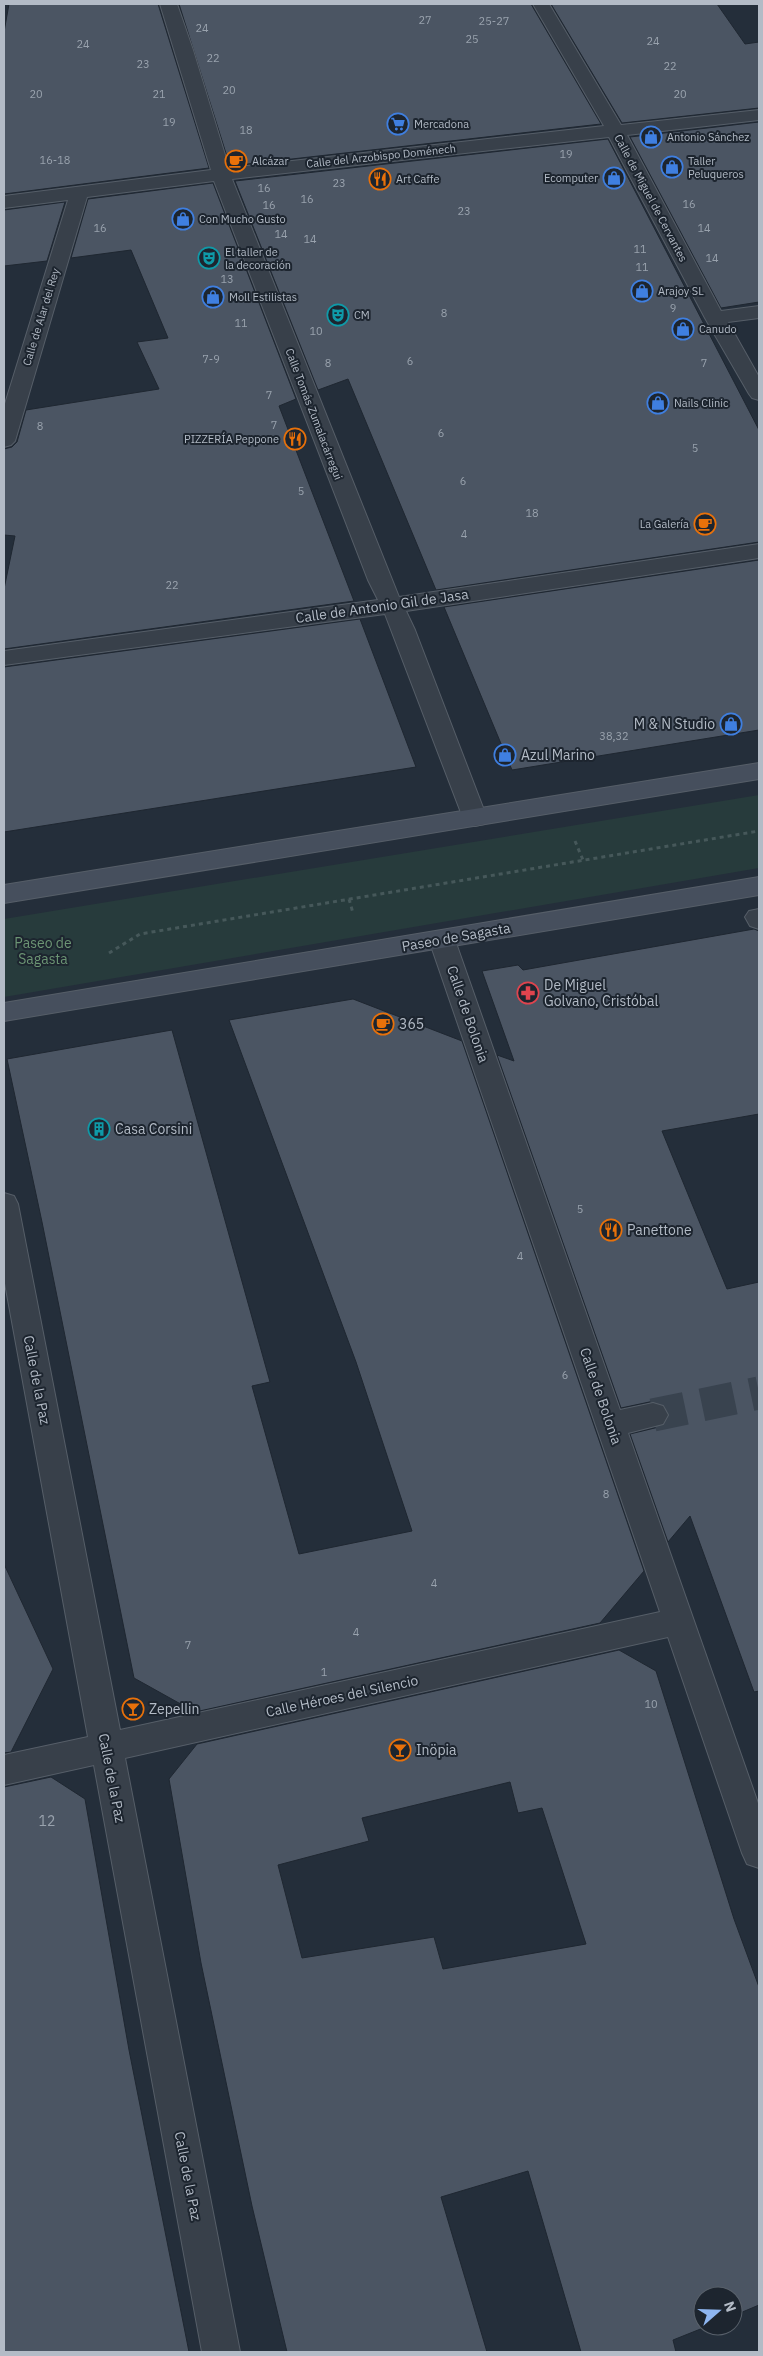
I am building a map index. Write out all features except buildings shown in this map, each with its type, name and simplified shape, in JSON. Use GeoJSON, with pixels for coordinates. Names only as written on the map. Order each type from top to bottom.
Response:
{"type":"FeatureCollection","features":[{"type":"Feature","properties":{"kind":"main road"},"geometry":{"type":"LineString","coordinates":[[4,894],[759,771]]}},
{"type":"Feature","properties":{"kind":"main road","name":"Paseo de Sagasta"},"geometry":{"type":"LineString","coordinates":[[4,1012],[759,886]]}},
{"type":"Feature","properties":{"kind":"street","name":"Calle Tomás Zumalacárregui"},"geometry":{"type":"LineString","coordinates":[[168,4],[184,44],[221,174],[379,580],[404,630],[475,818]]}},
{"type":"Feature","properties":{"kind":"street","name":"Calle de Miguel de Cervantes"},"geometry":{"type":"LineString","coordinates":[[541,4],[614,130],[715,318],[759,394]]}},
{"type":"Feature","properties":{"kind":"street","name":"Calle del Arzobispo Doménech"},"geometry":{"type":"LineString","coordinates":[[4,202],[221,174],[759,115]]}},
{"type":"Feature","properties":{"kind":"street","name":"Calle de Alar del Rey"},"geometry":{"type":"LineString","coordinates":[[4,441],[79,193]]}},
{"type":"Feature","properties":{"kind":"street"},"geometry":{"type":"LineString","coordinates":[[715,318],[759,312]]}},
{"type":"Feature","properties":{"kind":"street","name":"Calle de Antonio Gil de Jasa"},"geometry":{"type":"LineString","coordinates":[[4,658],[391,605],[759,551]]}},
{"type":"Feature","properties":{"kind":"street","name":"Calle de Bolonia"},"geometry":{"type":"LineString","coordinates":[[442,940],[759,1853]]}},
{"type":"Feature","properties":{"kind":"street","name":"Calle de la Paz"},"geometry":{"type":"LineString","coordinates":[[4,1204],[221,2352]]}},
{"type":"Feature","properties":{"kind":"street"},"geometry":{"type":"LineString","coordinates":[[611,1424],[653,1415]]}},
{"type":"Feature","properties":{"kind":"street","name":"Calle Héroes del Silencio"},"geometry":{"type":"LineString","coordinates":[[4,1770],[679,1621]]}},
{"type":"Feature","properties":{"kind":"path"},"geometry":{"type":"LineString","coordinates":[[140,934],[759,831]]}},
{"type":"Feature","properties":{"kind":"path"},"geometry":{"type":"LineString","coordinates":[[574,839],[583,860]]}},
{"type":"Feature","properties":{"kind":"green space","name":"Paseo de Sagasta"},"geometry":{"type":"Polygon","coordinates":[[[759,795],[759,868],[4,997],[4,919],[759,795]]]}},
{"type":"Feature","properties":{"kind":"tunnel"},"geometry":{"type":"LineString","coordinates":[[653,1415],[759,1393]]}},
{"type":"Feature","properties":{"kind":"place","name":"Mercadona"},"geometry":{"type":"Point","coordinates":[398,124]}},
{"type":"Feature","properties":{"kind":"place","name":"Antonio Sánchez"},"geometry":{"type":"Point","coordinates":[651,137]}},
{"type":"Feature","properties":{"kind":"place","name":"Alcázar"},"geometry":{"type":"Point","coordinates":[236,161]}},
{"type":"Feature","properties":{"kind":"place","name":"Taller Peluqueros"},"geometry":{"type":"Point","coordinates":[672,167]}},
{"type":"Feature","properties":{"kind":"place","name":"Ecomputer"},"geometry":{"type":"Point","coordinates":[614,178]}},
{"type":"Feature","properties":{"kind":"place","name":"Art Caffe"},"geometry":{"type":"Point","coordinates":[380,179]}},
{"type":"Feature","properties":{"kind":"place","name":"Con Mucho Gusto"},"geometry":{"type":"Point","coordinates":[183,219]}},
{"type":"Feature","properties":{"kind":"place","name":"El taller de la decoración"},"geometry":{"type":"Point","coordinates":[209,258]}},
{"type":"Feature","properties":{"kind":"place","name":"Arajoy SL"},"geometry":{"type":"Point","coordinates":[642,291]}},
{"type":"Feature","properties":{"kind":"place","name":"Moll Estilistas"},"geometry":{"type":"Point","coordinates":[213,297]}},
{"type":"Feature","properties":{"kind":"place","name":"CM"},"geometry":{"type":"Point","coordinates":[338,315]}},
{"type":"Feature","properties":{"kind":"place","name":"Canudo"},"geometry":{"type":"Point","coordinates":[683,329]}},
{"type":"Feature","properties":{"kind":"place","name":"Nails Clinic"},"geometry":{"type":"Point","coordinates":[658,403]}},
{"type":"Feature","properties":{"kind":"place","name":"PIZZERÍA Peppone"},"geometry":{"type":"Point","coordinates":[295,439]}},
{"type":"Feature","properties":{"kind":"place","name":"La Galería"},"geometry":{"type":"Point","coordinates":[705,524]}},
{"type":"Feature","properties":{"kind":"place","name":"M & N Studio"},"geometry":{"type":"Point","coordinates":[731,724]}},
{"type":"Feature","properties":{"kind":"place","name":"Azul Marino"},"geometry":{"type":"Point","coordinates":[505,755]}},
{"type":"Feature","properties":{"kind":"place","name":"De Miguel Golvano, Cristóbal"},"geometry":{"type":"Point","coordinates":[528,993]}},
{"type":"Feature","properties":{"kind":"place","name":"365"},"geometry":{"type":"Point","coordinates":[383,1024]}},
{"type":"Feature","properties":{"kind":"place","name":"Casa Corsini"},"geometry":{"type":"Point","coordinates":[99,1129]}},
{"type":"Feature","properties":{"kind":"place","name":"Panettone"},"geometry":{"type":"Point","coordinates":[611,1230]}},
{"type":"Feature","properties":{"kind":"place","name":"Zepellin"},"geometry":{"type":"Point","coordinates":[133,1709]}},
{"type":"Feature","properties":{"kind":"place","name":"Inöpia"},"geometry":{"type":"Point","coordinates":[400,1750]}}]}
